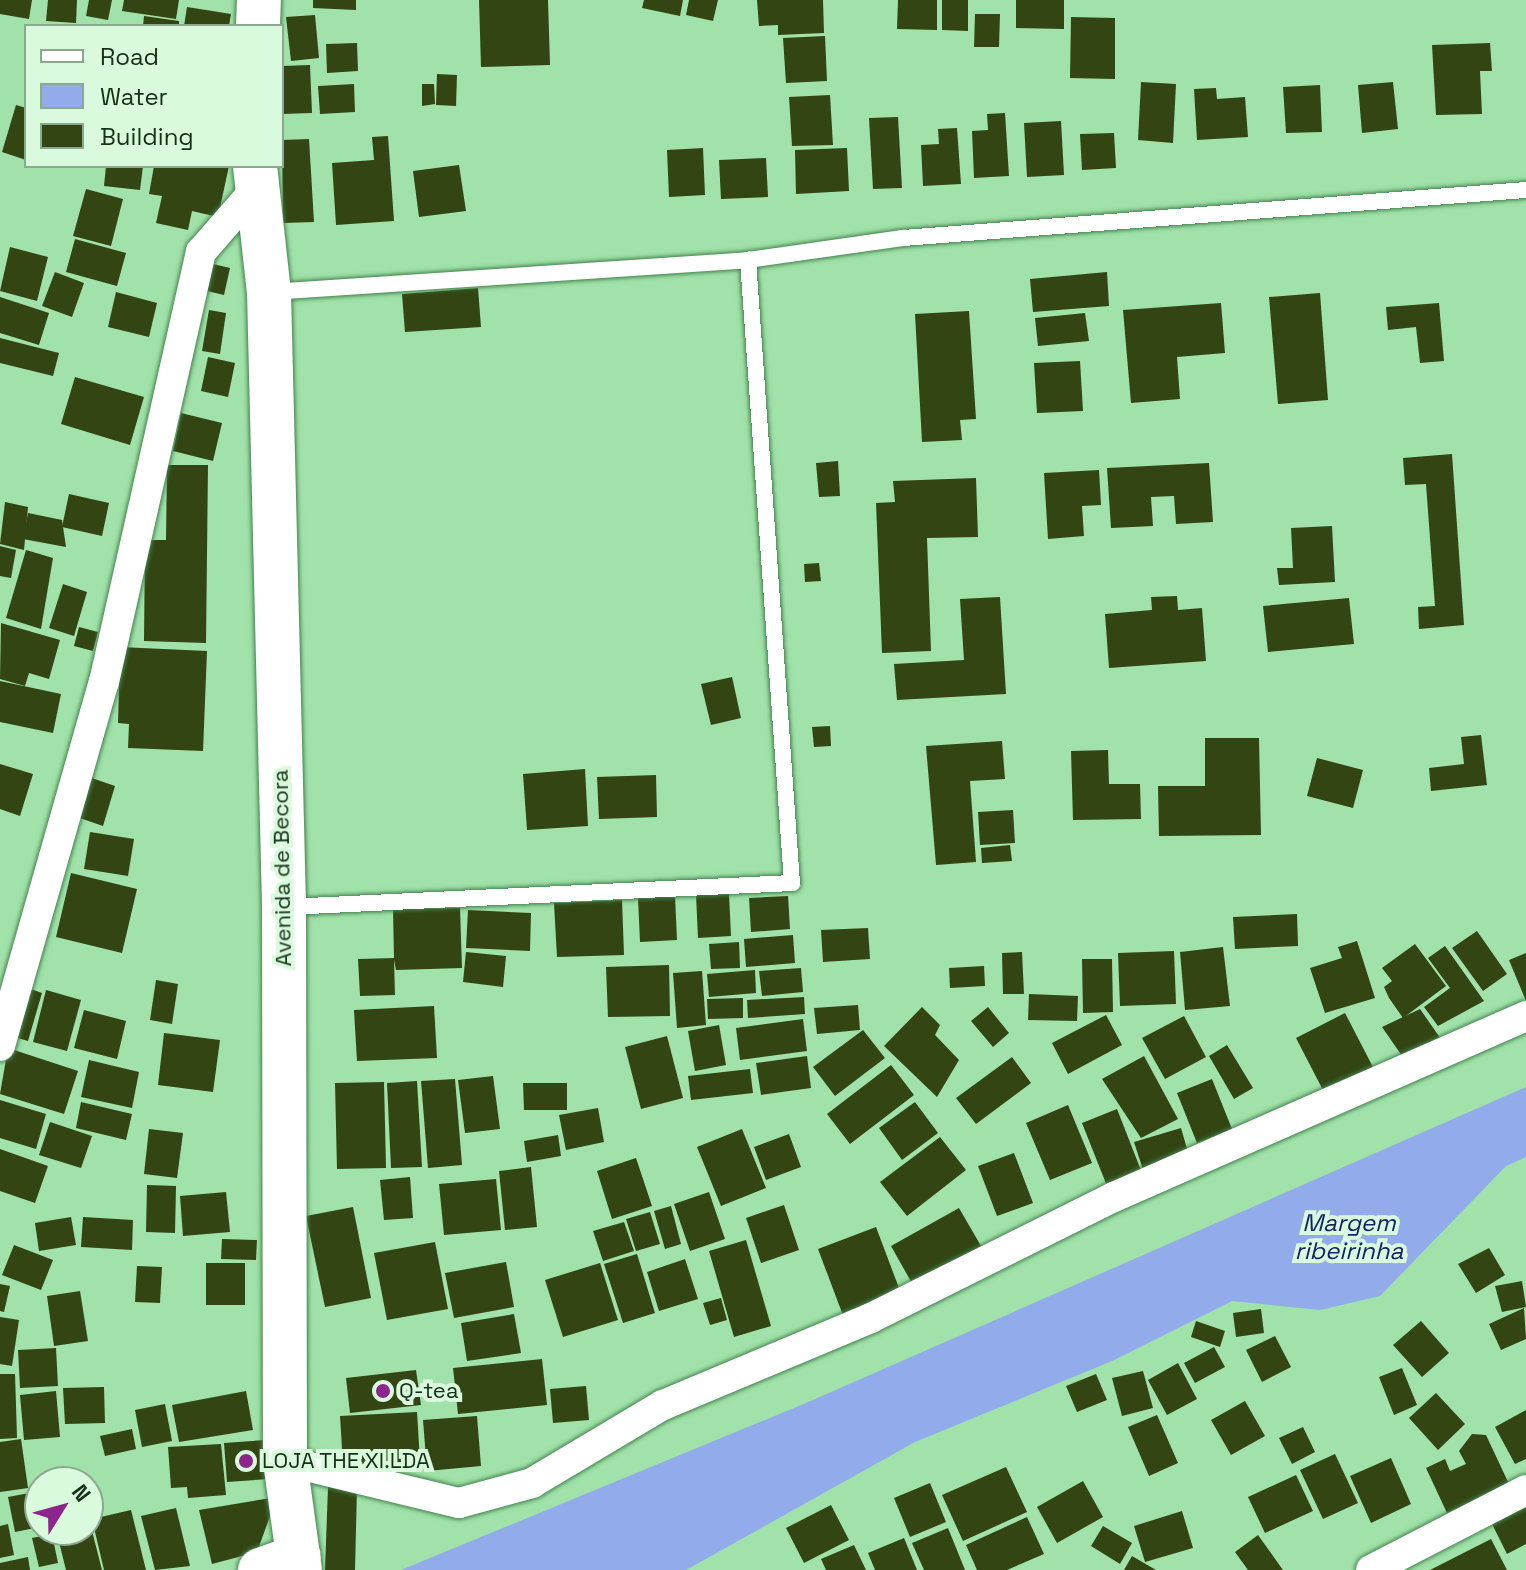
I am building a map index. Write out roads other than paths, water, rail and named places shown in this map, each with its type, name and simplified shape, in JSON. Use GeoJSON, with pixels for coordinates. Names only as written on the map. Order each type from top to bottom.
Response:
{"type":"FeatureCollection","features":[{"type":"Feature","properties":{"kind":"main road"},"geometry":{"type":"LineString","coordinates":[[258,24],[259,0]]}},
{"type":"Feature","properties":{"kind":"main road","name":"Avenida de Becora"},"geometry":{"type":"LineString","coordinates":[[254,179],[269,292],[284,907],[286,1565]]}},
{"type":"Feature","properties":{"kind":"street"},"geometry":{"type":"LineString","coordinates":[[0,1046],[104,682],[201,252],[254,179]]}},
{"type":"Feature","properties":{"kind":"street"},"geometry":{"type":"LineString","coordinates":[[285,1461],[459,1503],[532,1483],[663,1405],[871,1318],[1114,1197],[1526,1016]]}},
{"type":"Feature","properties":{"kind":"street"},"geometry":{"type":"LineString","coordinates":[[1371,1570],[1526,1490]]}},
{"type":"Feature","properties":{"kind":"lane"},"geometry":{"type":"LineString","coordinates":[[269,292],[748,260],[903,238],[1526,190]]}},
{"type":"Feature","properties":{"kind":"lane"},"geometry":{"type":"LineString","coordinates":[[284,907],[792,883],[748,260]]}},
{"type":"Feature","properties":{"kind":"water","name":"Margem ribeirinha"},"geometry":{"type":"Polygon","coordinates":[[[1526,1087],[1526,1157],[1506,1166],[1380,1296],[1320,1310],[1232,1301],[1112,1361],[915,1442],[686,1570],[401,1570],[806,1403],[1526,1087]]]}},
{"type":"Feature","properties":{"kind":"place","name":"Q-tea"},"geometry":{"type":"Point","coordinates":[383,1391]}},
{"type":"Feature","properties":{"kind":"place","name":"LOJA THE XI.LDA"},"geometry":{"type":"Point","coordinates":[246,1461]}}]}
